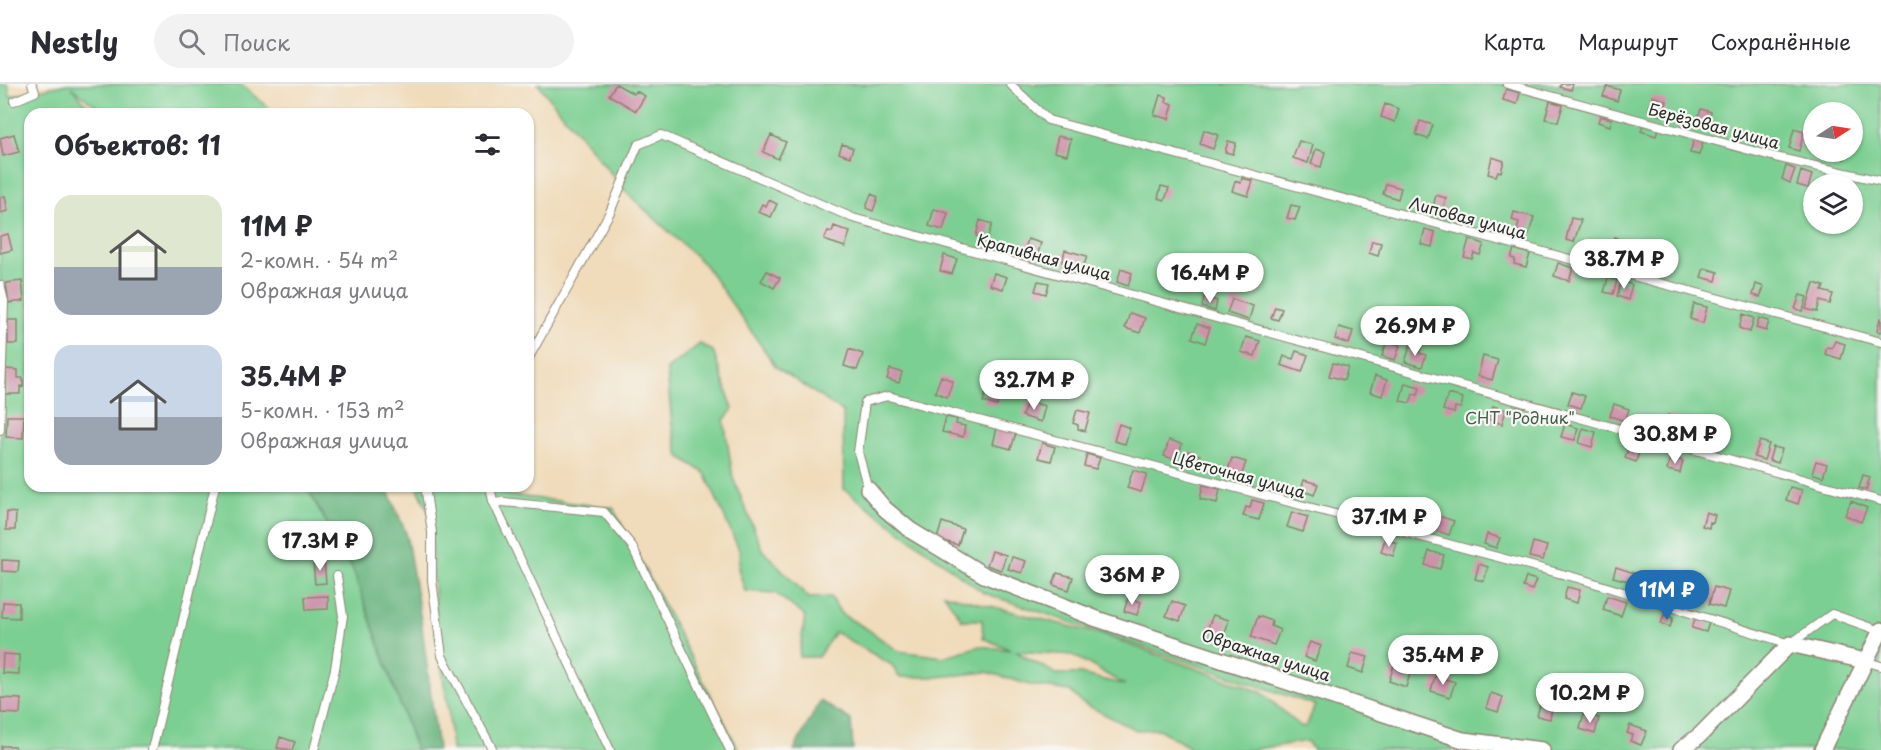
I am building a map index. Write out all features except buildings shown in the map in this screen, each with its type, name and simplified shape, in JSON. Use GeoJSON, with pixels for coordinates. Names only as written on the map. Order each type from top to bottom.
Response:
{"type":"FeatureCollection","features":[{"type":"Feature","properties":{"kind":"street","name":"Овражная улица"},"geometry":{"type":"LineString","coordinates":[[868,489],[885,509],[910,530],[984,575],[1066,607],[1463,740],[1542,750]]}},
{"type":"Feature","properties":{"kind":"street"},"geometry":{"type":"LineString","coordinates":[[1822,750],[1881,631]]}},
{"type":"Feature","properties":{"kind":"street"},"geometry":{"type":"LineString","coordinates":[[1681,750],[1700,735],[1790,644],[1866,660]]}},
{"type":"Feature","properties":{"kind":"lane"},"geometry":{"type":"LineString","coordinates":[[14,101],[35,92],[32,84]]}},
{"type":"Feature","properties":{"kind":"lane","name":"Липовая улица"},"geometry":{"type":"LineString","coordinates":[[1010,84],[1048,120],[1881,342]]}},
{"type":"Feature","properties":{"kind":"lane","name":"Берёзовая улица"},"geometry":{"type":"LineString","coordinates":[[1507,84],[1774,157],[1881,181]]}},
{"type":"Feature","properties":{"kind":"lane","name":"Крапивная улица"},"geometry":{"type":"LineString","coordinates":[[534,348],[610,212],[638,145],[661,135],[853,218],[1881,501]]}},
{"type":"Feature","properties":{"kind":"lane"},"geometry":{"type":"LineString","coordinates":[[0,285],[4,301],[0,430]]}},
{"type":"Feature","properties":{"kind":"lane","name":"Цветочная улица"},"geometry":{"type":"LineString","coordinates":[[868,489],[858,452],[865,402],[888,396],[1581,579],[1790,644]]}},
{"type":"Feature","properties":{"kind":"lane"},"geometry":{"type":"LineString","coordinates":[[152,750],[214,492]]}},
{"type":"Feature","properties":{"kind":"lane"},"geometry":{"type":"LineString","coordinates":[[426,492],[432,532],[432,580],[442,656],[493,750]]}},
{"type":"Feature","properties":{"kind":"lane"},"geometry":{"type":"LineString","coordinates":[[491,492],[493,501],[610,750]]}},
{"type":"Feature","properties":{"kind":"lane"},"geometry":{"type":"LineString","coordinates":[[493,501],[604,512],[632,546],[730,750]]}},
{"type":"Feature","properties":{"kind":"lane"},"geometry":{"type":"LineString","coordinates":[[314,750],[335,669],[343,616],[337,576]]}},
{"type":"Feature","properties":{"kind":"lane"},"geometry":{"type":"LineString","coordinates":[[1790,644],[1832,614],[1881,631]]}},
{"type":"Feature","properties":{"kind":"lane"},"geometry":{"type":"LineString","coordinates":[[1866,660],[1881,666]]}},
{"type":"Feature","properties":{"kind":"green space"},"geometry":{"type":"Polygon","coordinates":[[[0,84],[8,84],[10,96],[67,84],[240,84],[269,108],[98,108],[71,87],[90,108],[24,108],[24,492],[309,492],[353,570],[416,750],[0,750],[0,84]]]}},
{"type":"Feature","properties":{"kind":"green space","name":"СНТ \"Родник\""},"geometry":{"type":"Polygon","coordinates":[[[538,84],[1881,84],[1881,750],[1313,750],[1307,741],[1250,750],[1194,750],[1159,729],[1136,730],[1082,703],[1070,691],[1030,685],[987,672],[937,677],[899,677],[892,665],[835,632],[818,657],[799,657],[805,616],[775,593],[745,591],[738,568],[740,552],[705,473],[679,456],[672,427],[667,369],[700,344],[713,351],[733,409],[724,420],[733,478],[762,549],[809,598],[831,597],[841,614],[898,651],[943,657],[980,646],[1011,650],[983,638],[982,620],[962,620],[944,594],[1103,635],[1261,692],[1300,726],[1306,727],[1315,705],[984,593],[844,489],[843,412],[776,367],[705,265],[627,193],[538,84]],[[1015,651],[1056,674],[1080,674],[1125,685],[1073,655],[1015,651]]]}},
{"type":"Feature","properties":{"kind":"green space"},"geometry":{"type":"Polygon","coordinates":[[[309,492],[389,492],[406,533],[421,620],[438,750],[416,750],[353,570],[309,492]]]}},
{"type":"Feature","properties":{"kind":"green space"},"geometry":{"type":"Polygon","coordinates":[[[420,492],[502,492],[502,494],[613,508],[739,750],[452,750],[436,634],[430,515],[420,492]]]}},
{"type":"Feature","properties":{"kind":"green space"},"geometry":{"type":"Polygon","coordinates":[[[820,701],[851,720],[853,750],[794,750],[820,701]]]}}]}
